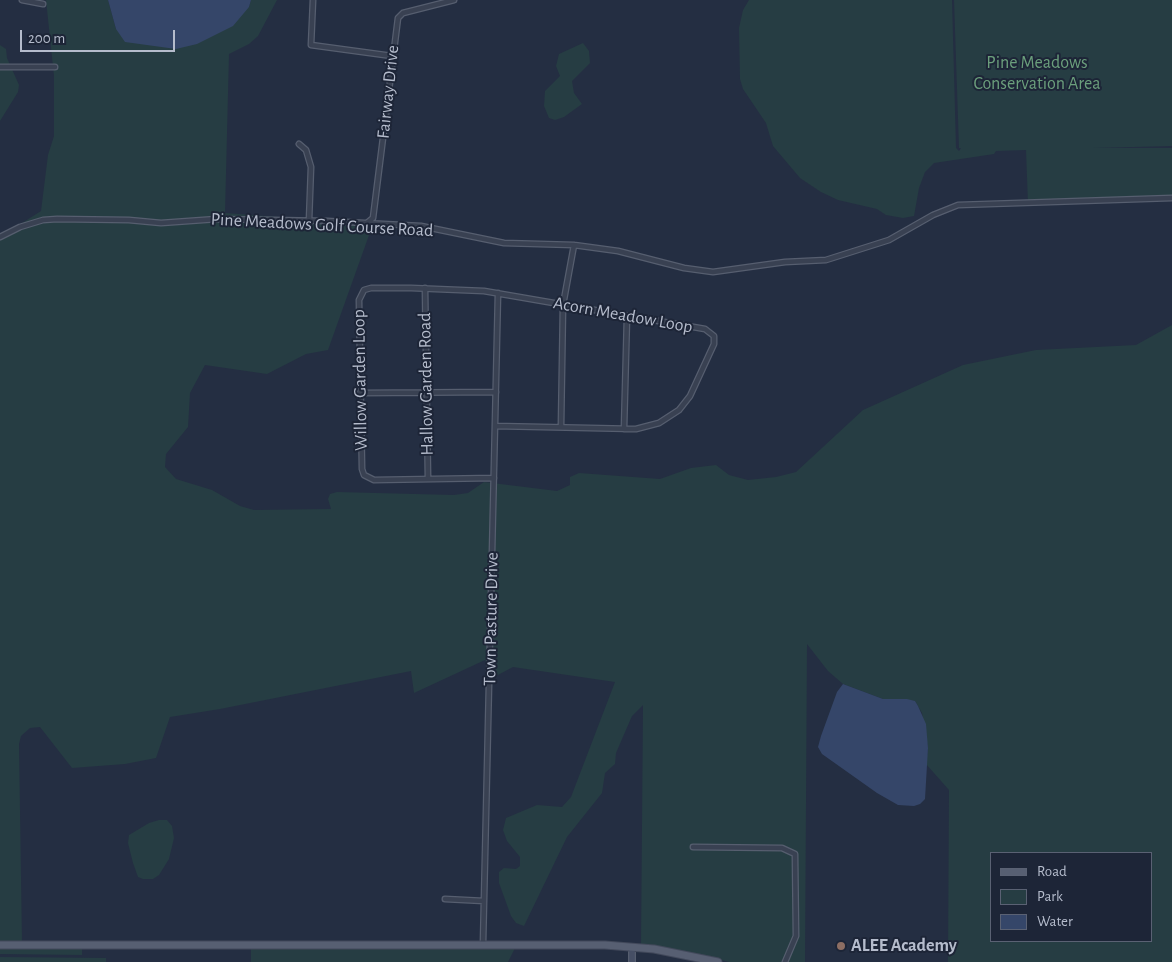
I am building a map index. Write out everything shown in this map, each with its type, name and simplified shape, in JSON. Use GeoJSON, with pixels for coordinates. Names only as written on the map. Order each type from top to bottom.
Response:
{"type":"FeatureCollection","features":[{"type":"Feature","properties":{"kind":"main road"},"geometry":{"type":"LineString","coordinates":[[0,945],[483,944],[632,946],[679,953],[718,962]]}},
{"type":"Feature","properties":{"kind":"street"},"geometry":{"type":"LineString","coordinates":[[22,0],[43,4]]}},
{"type":"Feature","properties":{"kind":"street"},"geometry":{"type":"LineString","coordinates":[[313,0],[311,44],[392,56]]}},
{"type":"Feature","properties":{"kind":"street","name":"Fairway Drive"},"geometry":{"type":"LineString","coordinates":[[367,223],[373,218],[392,56],[399,16],[454,0]]}},
{"type":"Feature","properties":{"kind":"street"},"geometry":{"type":"LineString","coordinates":[[0,67],[55,67]]}},
{"type":"Feature","properties":{"kind":"street"},"geometry":{"type":"LineString","coordinates":[[299,144],[306,150],[310,167],[309,221]]}},
{"type":"Feature","properties":{"kind":"street","name":"Pine Meadows Golf Course Road"},"geometry":{"type":"LineString","coordinates":[[0,237],[20,227],[50,220],[129,220],[161,224],[218,219],[367,223],[433,228],[504,243],[574,245],[618,250],[684,268],[726,272],[785,262],[816,262],[846,254],[889,240],[933,215],[958,206],[1172,198]]}},
{"type":"Feature","properties":{"kind":"street"},"geometry":{"type":"LineString","coordinates":[[561,427],[564,305],[574,245]]}},
{"type":"Feature","properties":{"kind":"street","name":"Willow Garden Loop"},"geometry":{"type":"LineString","coordinates":[[494,478],[372,480],[364,476],[362,469],[359,300],[361,293],[369,288],[425,288],[498,293]]}},
{"type":"Feature","properties":{"kind":"street","name":"Hallow Garden Road"},"geometry":{"type":"LineString","coordinates":[[425,288],[428,479]]}},
{"type":"Feature","properties":{"kind":"street","name":"Acorn Meadow Loop"},"geometry":{"type":"LineString","coordinates":[[496,426],[624,429],[654,425],[679,410],[690,396],[714,341],[713,334],[707,330],[498,293]]}},
{"type":"Feature","properties":{"kind":"street","name":"Town Pasture Drive"},"geometry":{"type":"LineString","coordinates":[[483,944],[498,293]]}},
{"type":"Feature","properties":{"kind":"street"},"geometry":{"type":"LineString","coordinates":[[624,429],[627,316]]}},
{"type":"Feature","properties":{"kind":"street"},"geometry":{"type":"LineString","coordinates":[[360,393],[496,392]]}},
{"type":"Feature","properties":{"kind":"street"},"geometry":{"type":"LineString","coordinates":[[693,847],[782,848],[795,854],[797,861],[796,936],[785,962]]}},
{"type":"Feature","properties":{"kind":"street"},"geometry":{"type":"LineString","coordinates":[[445,899],[484,901]]}},
{"type":"Feature","properties":{"kind":"street"},"geometry":{"type":"LineString","coordinates":[[632,946],[632,962]]}},
{"type":"Feature","properties":{"kind":"green space"},"geometry":{"type":"Polygon","coordinates":[[[46,0],[108,0],[116,29],[249,7],[251,0],[277,0],[258,36],[249,44],[229,54],[225,213],[373,224],[328,350],[306,354],[267,374],[205,365],[190,393],[188,427],[166,454],[165,467],[176,479],[212,490],[240,506],[254,510],[331,509],[328,499],[330,494],[337,492],[454,495],[468,493],[484,482],[557,491],[570,485],[570,477],[579,473],[660,479],[691,468],[716,465],[729,475],[748,480],[776,477],[796,472],[863,410],[963,365],[1036,350],[1136,345],[1172,325],[1172,962],[948,962],[949,790],[926,764],[928,748],[922,713],[915,701],[883,699],[843,684],[828,671],[807,644],[805,962],[729,962],[679,950],[641,944],[643,705],[632,716],[616,753],[615,764],[605,773],[602,793],[567,837],[524,926],[516,923],[511,916],[499,883],[499,872],[504,868],[516,869],[520,866],[520,857],[507,841],[503,830],[506,818],[537,805],[562,807],[571,797],[615,682],[513,667],[494,677],[489,674],[485,660],[414,693],[411,671],[220,709],[170,717],[156,758],[125,764],[72,768],[40,727],[30,728],[21,736],[19,744],[22,942],[0,942],[0,237],[41,211],[48,155],[54,136],[54,76],[46,0]]]}},
{"type":"Feature","properties":{"kind":"green space","name":"Pine Meadows Conservation Area"},"geometry":{"type":"Polygon","coordinates":[[[749,0],[952,0],[956,148],[959,151],[961,148],[959,148],[954,0],[1172,0],[1172,146],[1093,148],[1172,148],[1172,201],[1028,204],[1026,150],[996,151],[994,154],[934,163],[925,172],[919,188],[914,216],[903,218],[886,215],[877,209],[838,200],[821,192],[800,178],[773,146],[766,123],[743,89],[740,79],[739,28],[743,10],[749,0]]]}},
{"type":"Feature","properties":{"kind":"green space"},"geometry":{"type":"Polygon","coordinates":[[[583,43],[589,51],[590,63],[572,81],[574,93],[582,104],[564,117],[555,120],[549,118],[544,106],[545,91],[560,76],[556,66],[559,54],[583,43]]]}},
{"type":"Feature","properties":{"kind":"green space"},"geometry":{"type":"Polygon","coordinates":[[[0,45],[6,49],[7,58],[19,85],[18,92],[0,121],[0,45]]]}},
{"type":"Feature","properties":{"kind":"green space"},"geometry":{"type":"Polygon","coordinates":[[[167,820],[172,826],[174,838],[169,859],[159,875],[153,879],[143,879],[138,877],[133,863],[128,843],[129,835],[149,823],[167,820]]]}},
{"type":"Feature","properties":{"kind":"green space"},"geometry":{"type":"Polygon","coordinates":[[[251,947],[515,948],[508,962],[251,962],[251,947]]]}},
{"type":"Feature","properties":{"kind":"green space"},"geometry":{"type":"Polygon","coordinates":[[[0,948],[82,948],[82,955],[0,954],[0,948]]]}},
{"type":"Feature","properties":{"kind":"green space"},"geometry":{"type":"Polygon","coordinates":[[[0,957],[106,958],[106,962],[0,962],[0,957]]]}},
{"type":"Feature","properties":{"kind":"water"},"geometry":{"type":"Polygon","coordinates":[[[108,0],[251,0],[249,7],[233,26],[197,44],[176,49],[125,42],[116,29],[108,0]]]}},
{"type":"Feature","properties":{"kind":"water"},"geometry":{"type":"Polygon","coordinates":[[[843,684],[883,699],[915,701],[926,724],[928,748],[925,799],[920,804],[914,806],[898,805],[877,793],[822,754],[818,747],[821,736],[837,692],[843,684]]]}},
{"type":"Feature","properties":{"kind":"place","name":"ALEE Academy"},"geometry":{"type":"Point","coordinates":[841,946]}}]}
